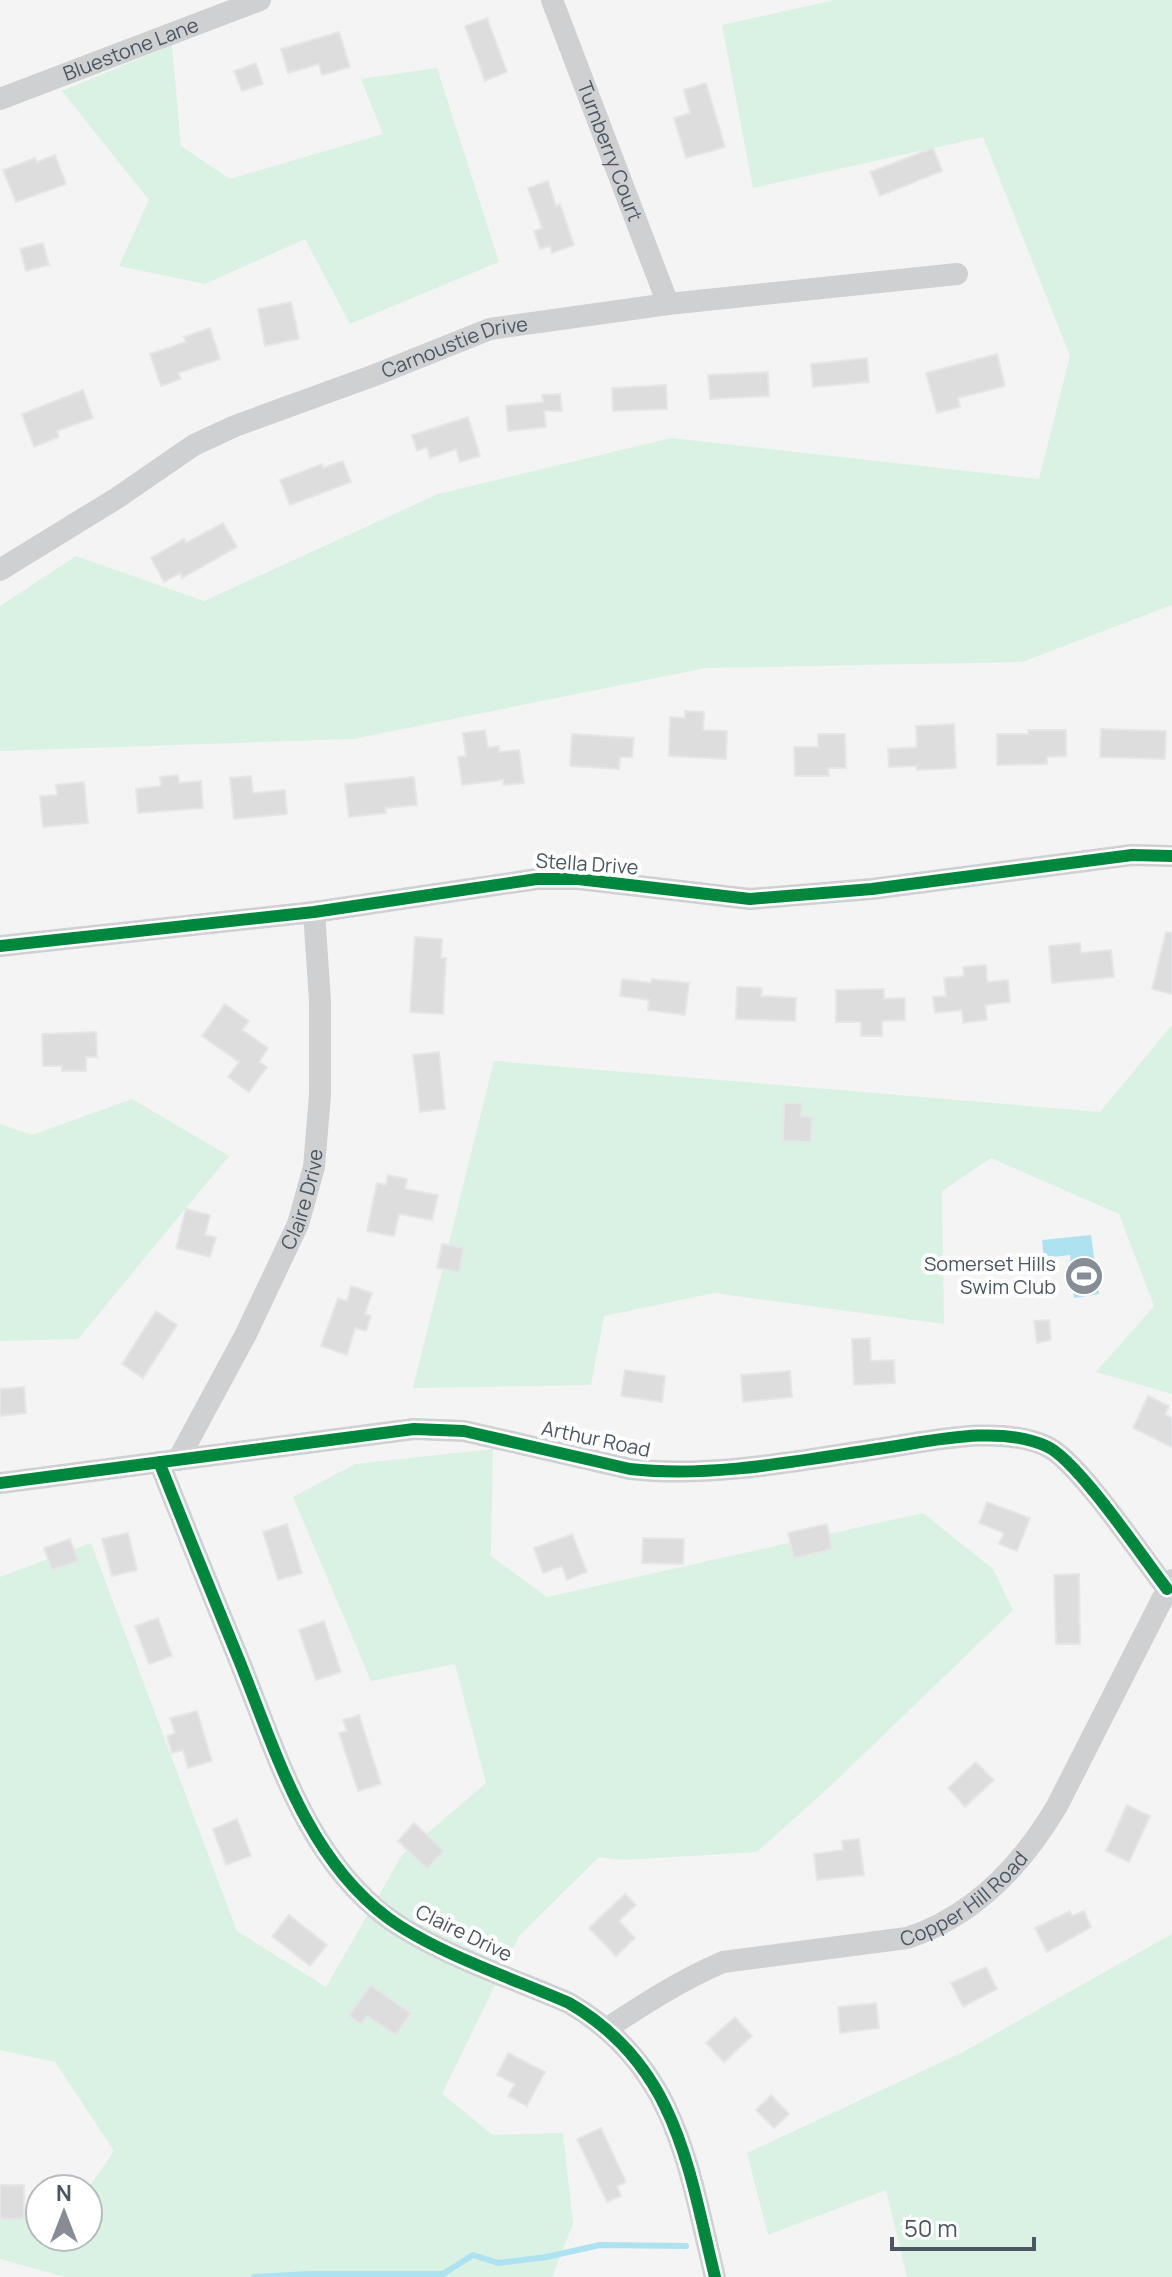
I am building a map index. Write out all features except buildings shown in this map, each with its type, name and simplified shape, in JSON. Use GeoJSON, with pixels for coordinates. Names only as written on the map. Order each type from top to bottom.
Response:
{"type":"FeatureCollection","features":[{"type":"Feature","properties":{"kind":"street","name":"Bluestone Lane"},"geometry":{"type":"LineString","coordinates":[[0,99],[260,0]]}},
{"type":"Feature","properties":{"kind":"street","name":"Turnberry Court"},"geometry":{"type":"LineString","coordinates":[[552,0],[668,304]]}},
{"type":"Feature","properties":{"kind":"street","name":"Carnoustie Drive"},"geometry":{"type":"LineString","coordinates":[[0,570],[117,498],[194,445],[235,426],[490,329],[668,304],[957,274]]}},
{"type":"Feature","properties":{"kind":"street","name":"Stella Drive"},"geometry":{"type":"LineString","coordinates":[[0,946],[314,912],[537,879],[578,879],[750,899],[872,889],[1132,855],[1172,856]]}},
{"type":"Feature","properties":{"kind":"street","name":"Claire Drive"},"geometry":{"type":"LineString","coordinates":[[314,912],[320,1001],[320,1095],[314,1167],[298,1224],[246,1334],[168,1461],[273,1746],[305,1817],[328,1857],[344,1877],[388,1917],[427,1941],[569,2003],[606,2029],[647,2074],[665,2103],[683,2149],[715,2277]]}},
{"type":"Feature","properties":{"kind":"street","name":"Arthur Road"},"geometry":{"type":"LineString","coordinates":[[0,1483],[414,1429],[464,1431],[630,1469],[657,1472],[767,1465],[967,1436],[1016,1437],[1047,1446],[1065,1460],[1169,1585]]}},
{"type":"Feature","properties":{"kind":"street","name":"Copper Hill Road"},"geometry":{"type":"LineString","coordinates":[[606,2029],[654,1997],[723,1962],[907,1938],[933,1930],[965,1912],[998,1884],[1039,1837],[1169,1585]]}},
{"type":"Feature","properties":{"kind":"green space"},"geometry":{"type":"Polygon","coordinates":[[[835,0],[1172,0],[1172,605],[1022,662],[706,668],[353,739],[0,751],[0,606],[76,556],[204,601],[438,494],[671,438],[1039,479],[1070,356],[983,137],[753,188],[722,25],[835,0]]]}},
{"type":"Feature","properties":{"kind":"green space"},"geometry":{"type":"Polygon","coordinates":[[[172,45],[181,146],[230,179],[383,134],[361,79],[437,68],[499,262],[350,324],[305,239],[205,284],[119,266],[149,200],[62,91],[172,45]]]}},
{"type":"Feature","properties":{"kind":"green space"},"geometry":{"type":"Polygon","coordinates":[[[1172,1025],[1172,1394],[1096,1372],[1154,1306],[1119,1214],[991,1158],[942,1191],[944,1324],[714,1293],[604,1316],[591,1385],[413,1388],[494,1061],[1100,1112],[1172,1025]]]}},
{"type":"Feature","properties":{"kind":"green space"},"geometry":{"type":"Polygon","coordinates":[[[132,1099],[229,1156],[78,1339],[0,1341],[0,1124],[32,1135],[132,1099]]]}},
{"type":"Feature","properties":{"kind":"green space"},"geometry":{"type":"Polygon","coordinates":[[[493,1449],[491,1556],[547,1597],[923,1513],[993,1569],[1013,1610],[837,1780],[757,1852],[622,1860],[599,1857],[519,1936],[442,2094],[493,2135],[563,2133],[573,2224],[552,2277],[65,2277],[0,2259],[0,2203],[24,2204],[24,2253],[104,2253],[104,2173],[99,2173],[114,2151],[55,2062],[0,2050],[0,1577],[91,1543],[237,1931],[326,1987],[402,1855],[486,1783],[455,1664],[371,1681],[293,1497],[355,1464],[493,1449]]]}},
{"type":"Feature","properties":{"kind":"green space"},"geometry":{"type":"Polygon","coordinates":[[[1172,1934],[1172,2277],[907,2277],[886,2190],[768,2235],[747,2153],[963,2052],[1172,1934]]]}},
{"type":"Feature","properties":{"kind":"water","name":"Somerset Hills Swim Club"},"geometry":{"type":"Polygon","coordinates":[[[1091,1235],[1099,1294],[1074,1298],[1070,1255],[1044,1258],[1042,1240],[1091,1235]]]}},
{"type":"Feature","properties":{"kind":"waterway"},"geometry":{"type":"LineString","coordinates":[[254,2277],[443,2274],[473,2255],[498,2263],[546,2257],[600,2245],[686,2246]]}},
{"type":"Feature","properties":{"kind":"cycle path"},"geometry":{"type":"LineString","coordinates":[[0,946],[314,912],[537,879],[578,879],[750,899],[872,889],[1132,855],[1172,856]]}},
{"type":"Feature","properties":{"kind":"cycle path"},"geometry":{"type":"LineString","coordinates":[[0,1483],[414,1429],[464,1431],[630,1469],[661,1471],[754,1467],[940,1439],[1006,1436],[1046,1446],[1075,1469],[1167,1589]]}},
{"type":"Feature","properties":{"kind":"cycle path"},"geometry":{"type":"LineString","coordinates":[[159,1462],[282,1769],[315,1835],[336,1866],[360,1894],[407,1931],[452,1954],[569,2003],[605,2028],[634,2057],[656,2088],[672,2122],[696,2197],[715,2277]]}},
{"type":"Feature","properties":{"kind":"place","name":"Somerset Hills Swim Club"},"geometry":{"type":"Point","coordinates":[1084,1276]}}]}
